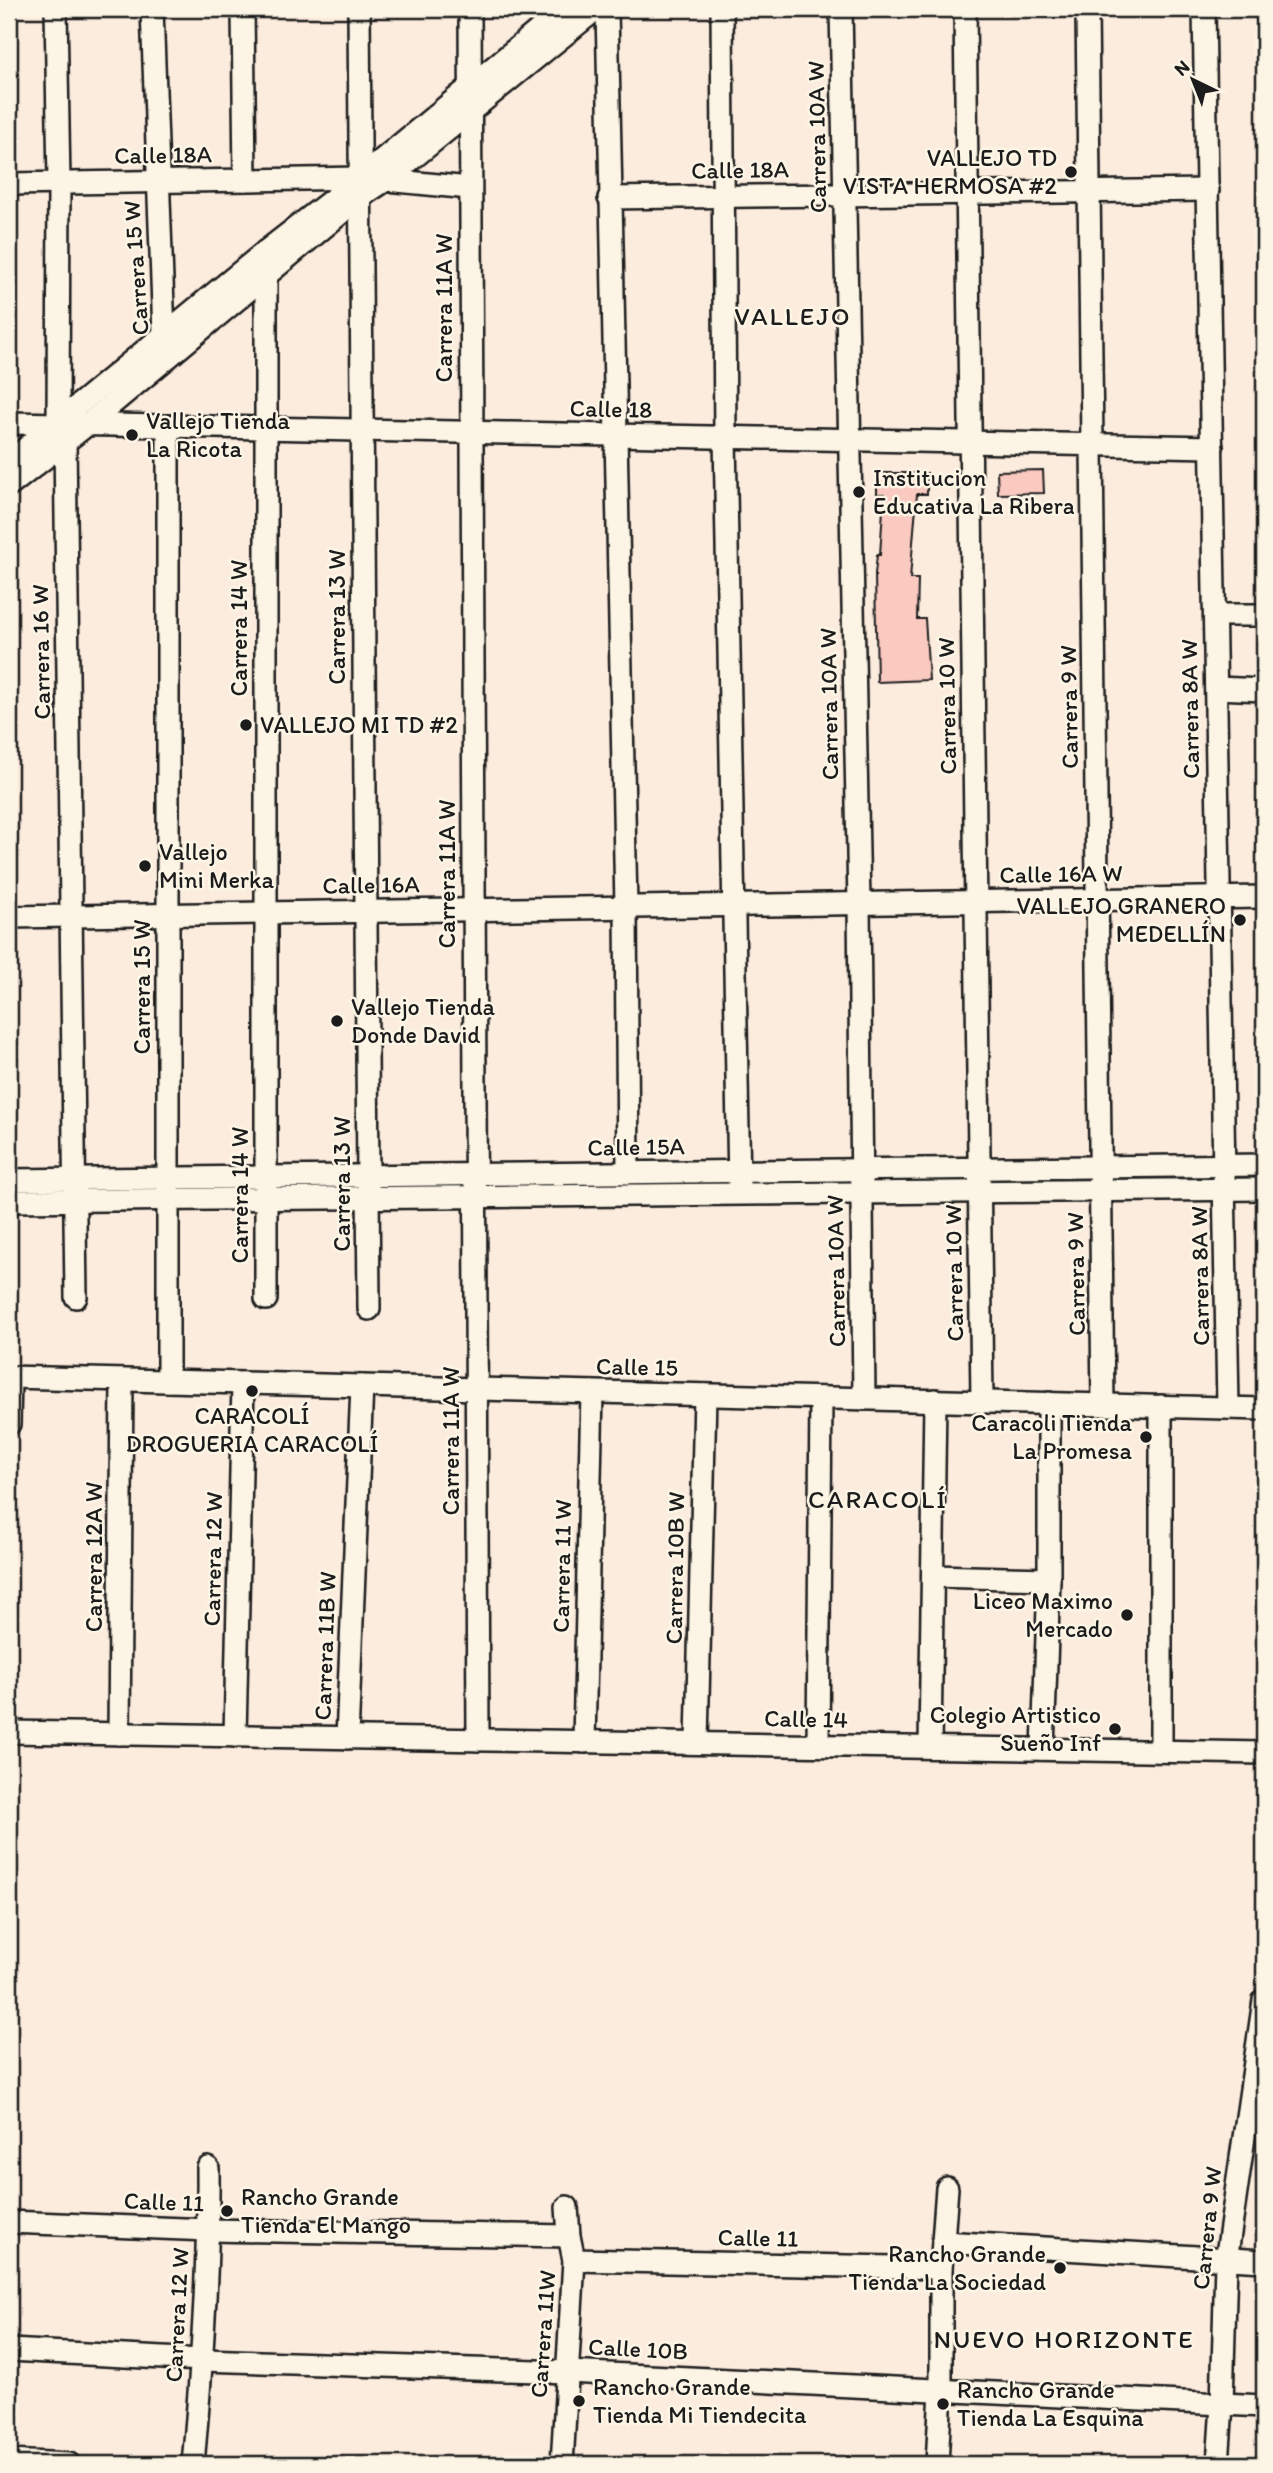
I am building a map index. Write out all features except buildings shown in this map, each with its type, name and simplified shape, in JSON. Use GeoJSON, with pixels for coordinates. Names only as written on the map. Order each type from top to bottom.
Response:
{"type":"FeatureCollection","features":[{"type":"Feature","properties":{"kind":"street","name":"Carrera 16 W"},"geometry":{"type":"LineString","coordinates":[[56,9],[76,1297]]}},
{"type":"Feature","properties":{"kind":"street","name":"Carrera 15 W"},"geometry":{"type":"LineString","coordinates":[[152,9],[164,334],[171,354]]}},
{"type":"Feature","properties":{"kind":"street"},"geometry":{"type":"LineString","coordinates":[[243,9],[245,180]]}},
{"type":"Feature","properties":{"kind":"street","name":"Carrera 13 W"},"geometry":{"type":"LineString","coordinates":[[359,9],[369,1309]]}},
{"type":"Feature","properties":{"kind":"street","name":"Carrera 11A W"},"geometry":{"type":"LineString","coordinates":[[470,9],[478,1740]]}},
{"type":"Feature","properties":{"kind":"street"},"geometry":{"type":"LineString","coordinates":[[9,461],[61,432],[88,424],[264,278],[472,84],[564,9]]}},
{"type":"Feature","properties":{"kind":"street"},"geometry":{"type":"LineString","coordinates":[[386,180],[596,9]]}},
{"type":"Feature","properties":{"kind":"street"},"geometry":{"type":"LineString","coordinates":[[607,9],[626,907],[628,1173]]}},
{"type":"Feature","properties":{"kind":"street"},"geometry":{"type":"LineString","coordinates":[[722,9],[725,437],[739,1194]]}},
{"type":"Feature","properties":{"kind":"street","name":"Carrera 10A W"},"geometry":{"type":"LineString","coordinates":[[841,9],[859,903],[864,1399]]}},
{"type":"Feature","properties":{"kind":"street","name":"Carrera 10 W"},"geometry":{"type":"LineString","coordinates":[[965,9],[982,1402]]}},
{"type":"Feature","properties":{"kind":"street","name":"Carrera 9 W"},"geometry":{"type":"LineString","coordinates":[[1087,9],[1103,1405]]}},
{"type":"Feature","properties":{"kind":"street","name":"Carrera 8A W"},"geometry":{"type":"LineString","coordinates":[[1205,9],[1228,1408]]}},
{"type":"Feature","properties":{"kind":"street","name":"Calle 18A"},"geometry":{"type":"LineString","coordinates":[[9,184],[245,180],[360,187]]}},
{"type":"Feature","properties":{"kind":"street"},"geometry":{"type":"LineString","coordinates":[[9,486],[61,432],[164,334],[266,251],[360,187],[386,180],[470,188]]}},
{"type":"Feature","properties":{"kind":"street","name":"Calle 18A"},"geometry":{"type":"LineString","coordinates":[[609,198],[1208,190]]}},
{"type":"Feature","properties":{"kind":"street","name":"Carrera 14 W"},"geometry":{"type":"LineString","coordinates":[[266,251],[266,1299]]}},
{"type":"Feature","properties":{"kind":"street"},"geometry":{"type":"LineString","coordinates":[[9,422],[61,432]]}},
{"type":"Feature","properties":{"kind":"street","name":"Calle 18"},"geometry":{"type":"LineString","coordinates":[[88,424],[1212,447]]}},
{"type":"Feature","properties":{"kind":"street","name":"Carrera 15 W"},"geometry":{"type":"LineString","coordinates":[[168,426],[168,1381]]}},
{"type":"Feature","properties":{"kind":"street"},"geometry":{"type":"LineString","coordinates":[[1215,615],[1264,615]]}},
{"type":"Feature","properties":{"kind":"street"},"geometry":{"type":"LineString","coordinates":[[1216,688],[1264,690]]}},
{"type":"Feature","properties":{"kind":"street","name":"Calle 16A W"},"geometry":{"type":"LineString","coordinates":[[859,903],[1264,897]]}},
{"type":"Feature","properties":{"kind":"street","name":"Calle 16A"},"geometry":{"type":"LineString","coordinates":[[9,917],[859,903]]}},
{"type":"Feature","properties":{"kind":"street","name":"Calle 15A"},"geometry":{"type":"LineString","coordinates":[[368,1187],[475,1175],[1264,1165]]}},
{"type":"Feature","properties":{"kind":"street"},"geometry":{"type":"LineString","coordinates":[[603,1173],[603,1195]]}},
{"type":"Feature","properties":{"kind":"street","name":"Calle 15A"},"geometry":{"type":"LineString","coordinates":[[9,1180],[75,1190]]}},
{"type":"Feature","properties":{"kind":"street","name":"Calle 15A"},"geometry":{"type":"LineString","coordinates":[[9,1201],[75,1190],[368,1187],[476,1196],[1264,1189]]}},
{"type":"Feature","properties":{"kind":"street"},"geometry":{"type":"LineString","coordinates":[[9,1377],[9,1424]]}},
{"type":"Feature","properties":{"kind":"street","name":"Calle 15"},"geometry":{"type":"LineString","coordinates":[[9,1377],[1264,1409]]}},
{"type":"Feature","properties":{"kind":"street","name":"Carrera 12A W"},"geometry":{"type":"LineString","coordinates":[[119,1734],[122,1380]]}},
{"type":"Feature","properties":{"kind":"street","name":"Carrera 12 W"},"geometry":{"type":"LineString","coordinates":[[234,1736],[243,1383]]}},
{"type":"Feature","properties":{"kind":"street","name":"Carrera 11B W"},"geometry":{"type":"LineString","coordinates":[[9,1732],[347,1738],[362,1386]]}},
{"type":"Feature","properties":{"kind":"street","name":"Carrera 11 W"},"geometry":{"type":"LineString","coordinates":[[584,1742],[592,1392]]}},
{"type":"Feature","properties":{"kind":"street","name":"Carrera 10B W"},"geometry":{"type":"LineString","coordinates":[[697,1743],[705,1395]]}},
{"type":"Feature","properties":{"kind":"street"},"geometry":{"type":"LineString","coordinates":[[818,1745],[821,1398]]}},
{"type":"Feature","properties":{"kind":"street"},"geometry":{"type":"LineString","coordinates":[[930,1747],[934,1400]]}},
{"type":"Feature","properties":{"kind":"street"},"geometry":{"type":"LineString","coordinates":[[1042,1749],[1049,1579],[1049,1403]]}},
{"type":"Feature","properties":{"kind":"street"},"geometry":{"type":"LineString","coordinates":[[1161,1406],[1161,1751]]}},
{"type":"Feature","properties":{"kind":"street"},"geometry":{"type":"LineString","coordinates":[[933,1576],[1049,1579]]}},
{"type":"Feature","properties":{"kind":"street","name":"Calle 14"},"geometry":{"type":"LineString","coordinates":[[347,1738],[1264,1753]]}},
{"type":"Feature","properties":{"kind":"street","name":"Carrera 9 W"},"geometry":{"type":"LineString","coordinates":[[1218,2464],[1226,2261],[1264,2000]]}},
{"type":"Feature","properties":{"kind":"street","name":"Carrera 12 W"},"geometry":{"type":"LineString","coordinates":[[193,2464],[209,2230],[208,2168]]}},
{"type":"Feature","properties":{"kind":"street"},"geometry":{"type":"LineString","coordinates":[[937,2464],[941,2390],[941,2268],[947,2188]]}},
{"type":"Feature","properties":{"kind":"street","name":"Carrera 11W"},"geometry":{"type":"LineString","coordinates":[[562,2464],[574,2260],[569,2236],[568,2207]]}},
{"type":"Feature","properties":{"kind":"street","name":"Calle 11"},"geometry":{"type":"LineString","coordinates":[[9,2222],[209,2230],[569,2236]]}},
{"type":"Feature","properties":{"kind":"street"},"geometry":{"type":"LineString","coordinates":[[943,2242],[1264,2262]]}},
{"type":"Feature","properties":{"kind":"street","name":"Calle 11"},"geometry":{"type":"LineString","coordinates":[[574,2260],[941,2268]]}},
{"type":"Feature","properties":{"kind":"street","name":"Calle 10B"},"geometry":{"type":"LineString","coordinates":[[9,2350],[202,2360],[567,2372],[1264,2406]]}},
{"type":"Feature","properties":{"kind":"street"},"geometry":{"type":"LineString","coordinates":[[9,2461],[69,2464]]}},
{"type":"Feature","properties":{"kind":"place","name":"VALLEJO TD VISTA HERMOSA #2"},"geometry":{"type":"Point","coordinates":[1071,172]}},
{"type":"Feature","properties":{"kind":"place","name":"Vallejo Tienda La Ricota"},"geometry":{"type":"Point","coordinates":[132,435]}},
{"type":"Feature","properties":{"kind":"place","name":"Institucion Educativa La Ribera"},"geometry":{"type":"Point","coordinates":[859,492]}},
{"type":"Feature","properties":{"kind":"place","name":"VALLEJO MI TD #2"},"geometry":{"type":"Point","coordinates":[246,725]}},
{"type":"Feature","properties":{"kind":"place","name":"Vallejo Mini Merka"},"geometry":{"type":"Point","coordinates":[145,866]}},
{"type":"Feature","properties":{"kind":"place","name":"VALLEJO GRANERO MEDELLÍN"},"geometry":{"type":"Point","coordinates":[1240,920]}},
{"type":"Feature","properties":{"kind":"place","name":"Vallejo Tienda Donde David"},"geometry":{"type":"Point","coordinates":[337,1021]}},
{"type":"Feature","properties":{"kind":"place","name":"CARACOLÍ DROGUERIA CARACOLÍ"},"geometry":{"type":"Point","coordinates":[252,1391]}},
{"type":"Feature","properties":{"kind":"place","name":"Caracoli Tienda La Promesa"},"geometry":{"type":"Point","coordinates":[1146,1437]}},
{"type":"Feature","properties":{"kind":"place","name":"Liceo Maximo Mercado"},"geometry":{"type":"Point","coordinates":[1127,1615]}},
{"type":"Feature","properties":{"kind":"place","name":"Colegio Artistico Sueño Inf"},"geometry":{"type":"Point","coordinates":[1115,1729]}},
{"type":"Feature","properties":{"kind":"place","name":"Rancho Grande Tienda El Mango"},"geometry":{"type":"Point","coordinates":[227,2211]}},
{"type":"Feature","properties":{"kind":"place","name":"Rancho Grande Tienda La Sociedad"},"geometry":{"type":"Point","coordinates":[1060,2268]}},
{"type":"Feature","properties":{"kind":"place","name":"Rancho Grande Tienda Mi Tiendecita"},"geometry":{"type":"Point","coordinates":[579,2401]}},
{"type":"Feature","properties":{"kind":"place","name":"Rancho Grande Tienda La Esquina"},"geometry":{"type":"Point","coordinates":[943,2404]}},
{"type":"Feature","properties":{"kind":"district","name":"VALLEJO"},"geometry":{"type":"Point","coordinates":[793,316]}},
{"type":"Feature","properties":{"kind":"district","name":"CARACOLÍ"},"geometry":{"type":"Point","coordinates":[878,1499]}},
{"type":"Feature","properties":{"kind":"district","name":"NUEVO HORIZONTE"},"geometry":{"type":"Point","coordinates":[1064,2339]}}]}
